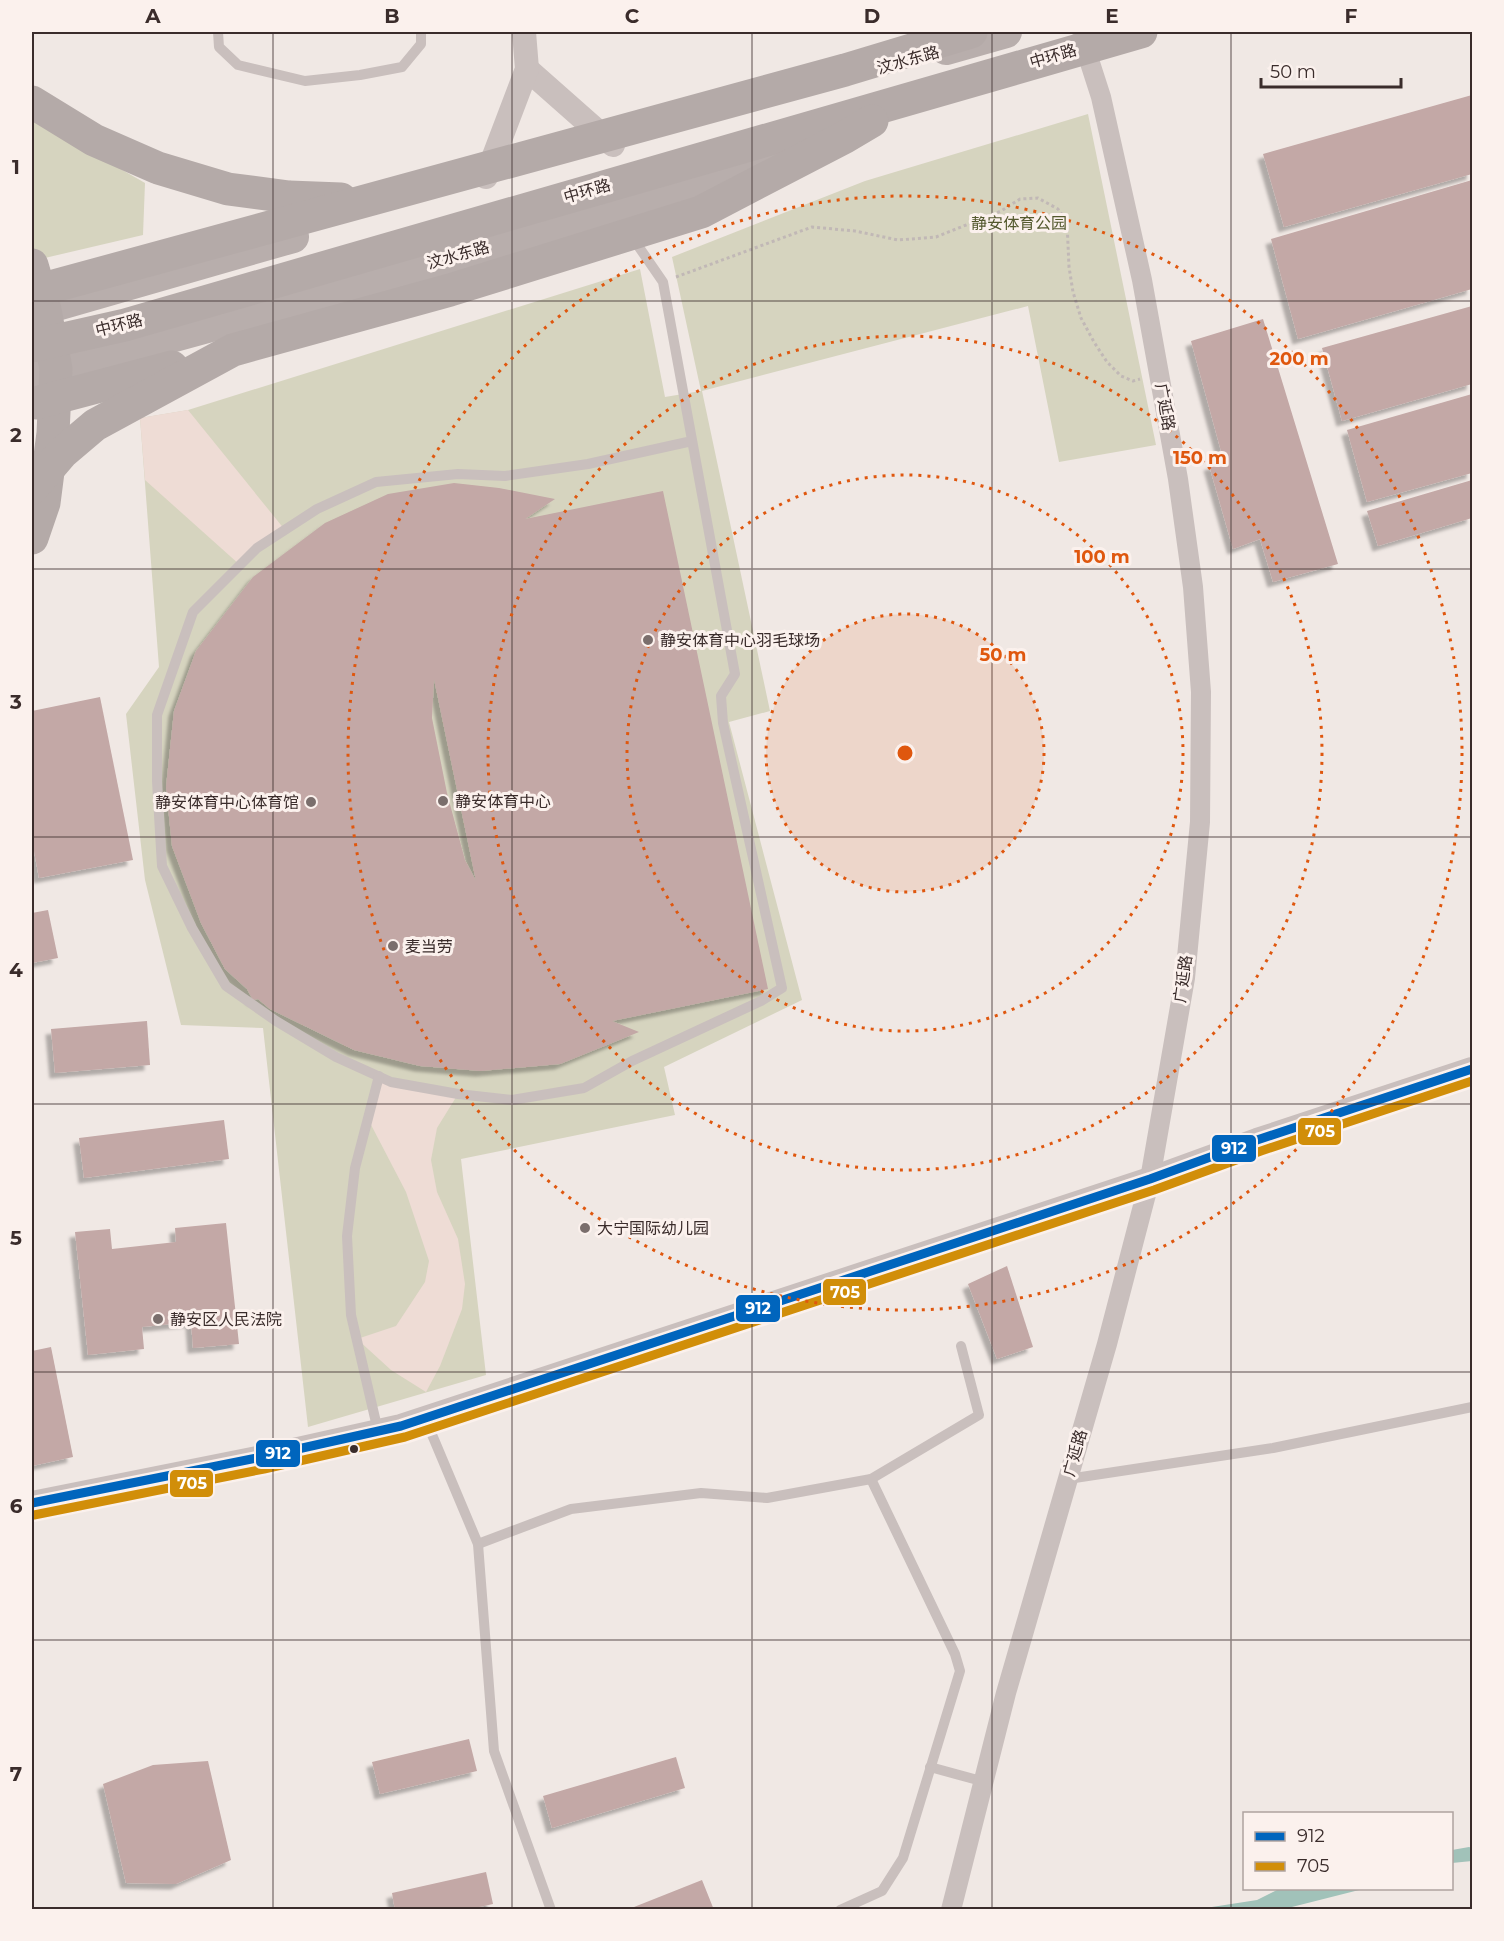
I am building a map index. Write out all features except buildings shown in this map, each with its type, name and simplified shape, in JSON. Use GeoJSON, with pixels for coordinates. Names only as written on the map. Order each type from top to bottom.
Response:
{"type":"FeatureCollection","features":[{"type":"Feature","properties":{"kind":"highway"},"geometry":{"type":"LineString","coordinates":[[32,292],[845,70],[971,32]]}},
{"type":"Feature","properties":{"kind":"highway","name":"中环路"},"geometry":{"type":"LineString","coordinates":[[32,346],[125,325],[1141,32]]}},
{"type":"Feature","properties":{"kind":"highway"},"geometry":{"type":"LineString","coordinates":[[32,102],[94,140],[158,168],[228,189],[289,197],[346,199],[774,84],[845,70]]}},
{"type":"Feature","properties":{"kind":"highway"},"geometry":{"type":"LineString","coordinates":[[32,405],[450,290],[700,212],[845,137],[917,95]]}},
{"type":"Feature","properties":{"kind":"highway"},"geometry":{"type":"LineString","coordinates":[[32,265],[45,310],[56,369],[53,433],[44,502],[32,538]]}},
{"type":"Feature","properties":{"kind":"highway"},"geometry":{"type":"LineString","coordinates":[[32,488],[62,453],[95,424],[233,350]]}},
{"type":"Feature","properties":{"kind":"main road","name":"汶水东路"},"geometry":{"type":"LineString","coordinates":[[32,312],[731,113],[1006,32]]}},
{"type":"Feature","properties":{"kind":"main road","name":"汶水东路"},"geometry":{"type":"LineString","coordinates":[[32,335],[1090,32]]}},
{"type":"Feature","properties":{"kind":"main road","name":"汶水东路"},"geometry":{"type":"LineString","coordinates":[[32,375],[620,218],[712,180],[868,95]]}},
{"type":"Feature","properties":{"kind":"main road","name":"汶水东路"},"geometry":{"type":"LineString","coordinates":[[32,278],[165,240],[291,238]]}},
{"type":"Feature","properties":{"kind":"street"},"geometry":{"type":"LineString","coordinates":[[485,182],[527,69],[524,32]]}},
{"type":"Feature","properties":{"kind":"street","name":"广延路"},"geometry":{"type":"LineString","coordinates":[[951,1910],[1006,1693],[1107,1344],[1150,1179],[1185,978],[1200,822],[1201,692],[1193,587],[1178,479],[1142,280],[1101,97],[1090,32]]}},
{"type":"Feature","properties":{"kind":"street"},"geometry":{"type":"LineString","coordinates":[[527,69],[613,145]]}},
{"type":"Feature","properties":{"kind":"street"},"geometry":{"type":"LineString","coordinates":[[32,1503],[262,1457],[425,1418],[1150,1179],[1257,1140],[1473,1069]]}},
{"type":"Feature","properties":{"kind":"lane"},"geometry":{"type":"LineString","coordinates":[[218,32],[219,47],[238,65],[305,81],[360,75],[402,67],[421,44],[421,32]]}},
{"type":"Feature","properties":{"kind":"lane"},"geometry":{"type":"LineString","coordinates":[[620,218],[663,282],[735,674],[721,696],[723,723],[782,988],[761,1001],[632,1061],[584,1088],[512,1100],[458,1094],[391,1082],[326,1051],[276,1021],[226,986],[192,928],[162,866],[157,782],[157,714],[193,612],[257,548],[317,509],[376,482],[458,474],[505,476],[588,464],[692,441]]}},
{"type":"Feature","properties":{"kind":"lane"},"geometry":{"type":"LineString","coordinates":[[378,1431],[351,1315],[347,1236],[355,1168],[379,1076]]}},
{"type":"Feature","properties":{"kind":"lane"},"geometry":{"type":"LineString","coordinates":[[478,1544],[571,1509],[701,1493],[767,1497],[871,1479],[979,1414],[961,1346]]}},
{"type":"Feature","properties":{"kind":"lane"},"geometry":{"type":"LineString","coordinates":[[1068,1479],[1273,1448],[1473,1407]]}},
{"type":"Feature","properties":{"kind":"lane"},"geometry":{"type":"LineString","coordinates":[[425,1418],[478,1544],[494,1751],[551,1910]]}},
{"type":"Feature","properties":{"kind":"lane"},"geometry":{"type":"LineString","coordinates":[[840,1910],[882,1891],[903,1858],[960,1671],[955,1654],[871,1479]]}},
{"type":"Feature","properties":{"kind":"lane"},"geometry":{"type":"LineString","coordinates":[[930,1767],[984,1782]]}},
{"type":"Feature","properties":{"kind":"path"},"geometry":{"type":"LineString","coordinates":[[663,282],[812,227],[855,231],[898,240],[936,237],[1001,211],[1020,199],[1038,198],[1058,208],[1067,222],[1069,267],[1073,292],[1081,318],[1107,363],[1121,376],[1133,381],[1159,374]]}},
{"type":"Feature","properties":{"kind":"green space","name":"静安体育中心"},"geometry":{"type":"Polygon","coordinates":[[[1088,114],[1156,445],[1059,462],[1028,306],[702,391],[770,711],[729,722],[802,1000],[664,1067],[675,1115],[461,1159],[486,1375],[308,1427],[263,1028],[181,1025],[145,880],[126,714],[159,667],[140,418],[188,410],[640,269],[665,397],[701,391],[672,257],[865,181],[1088,114]]]}},
{"type":"Feature","properties":{"kind":"green space"},"geometry":{"type":"Polygon","coordinates":[[[32,118],[145,183],[143,235],[32,261],[32,118]]]}},
{"type":"Feature","properties":{"kind":"shaded area"},"geometry":{"type":"Polygon","coordinates":[[[188,410],[285,530],[240,565],[145,480],[140,418],[188,410]]]}},
{"type":"Feature","properties":{"kind":"shaded area"},"geometry":{"type":"Polygon","coordinates":[[[379,1076],[458,1094],[437,1128],[431,1160],[437,1192],[458,1239],[465,1284],[462,1309],[440,1366],[426,1392],[391,1370],[357,1339],[396,1326],[425,1282],[429,1261],[406,1192],[368,1119],[379,1076]]]}},
{"type":"Feature","properties":{"kind":"water"},"geometry":{"type":"Polygon","coordinates":[[[1472,1848],[1472,1861],[1453,1863],[1453,1850],[1472,1848]]]}},
{"type":"Feature","properties":{"kind":"water"},"geometry":{"type":"Polygon","coordinates":[[[1277,1890],[1359,1890],[1284,1909],[1199,1909],[1257,1900],[1277,1890]]]}},
{"type":"Feature","properties":{"kind":"transit line","name":"912"},"geometry":{"type":"LineString","coordinates":[[32,1503],[262,1457],[401,1426],[1150,1179],[1257,1140],[1472,1069]]}},
{"type":"Feature","properties":{"kind":"transit line","name":"705"},"geometry":{"type":"LineString","coordinates":[[34,1515],[264,1469],[405,1437],[1154,1190],[1261,1151],[1472,1081]]}},
{"type":"Feature","properties":{"kind":"place","name":"静安体育中心羽毛球场"},"geometry":{"type":"Point","coordinates":[648,640]}},
{"type":"Feature","properties":{"kind":"place","name":"静安体育中心"},"geometry":{"type":"Point","coordinates":[443,801]}},
{"type":"Feature","properties":{"kind":"place","name":"静安体育中心体育馆"},"geometry":{"type":"Point","coordinates":[311,802]}},
{"type":"Feature","properties":{"kind":"place","name":"麦当劳"},"geometry":{"type":"Point","coordinates":[393,946]}},
{"type":"Feature","properties":{"kind":"place","name":"大宁国际幼儿园"},"geometry":{"type":"Point","coordinates":[585,1228]}},
{"type":"Feature","properties":{"kind":"place","name":"静安区人民法院"},"geometry":{"type":"Point","coordinates":[158,1319]}},
{"type":"Feature","properties":{"kind":"park label","name":"静安体育公园"},"geometry":{"type":"Point","coordinates":[1019,223]}}]}
